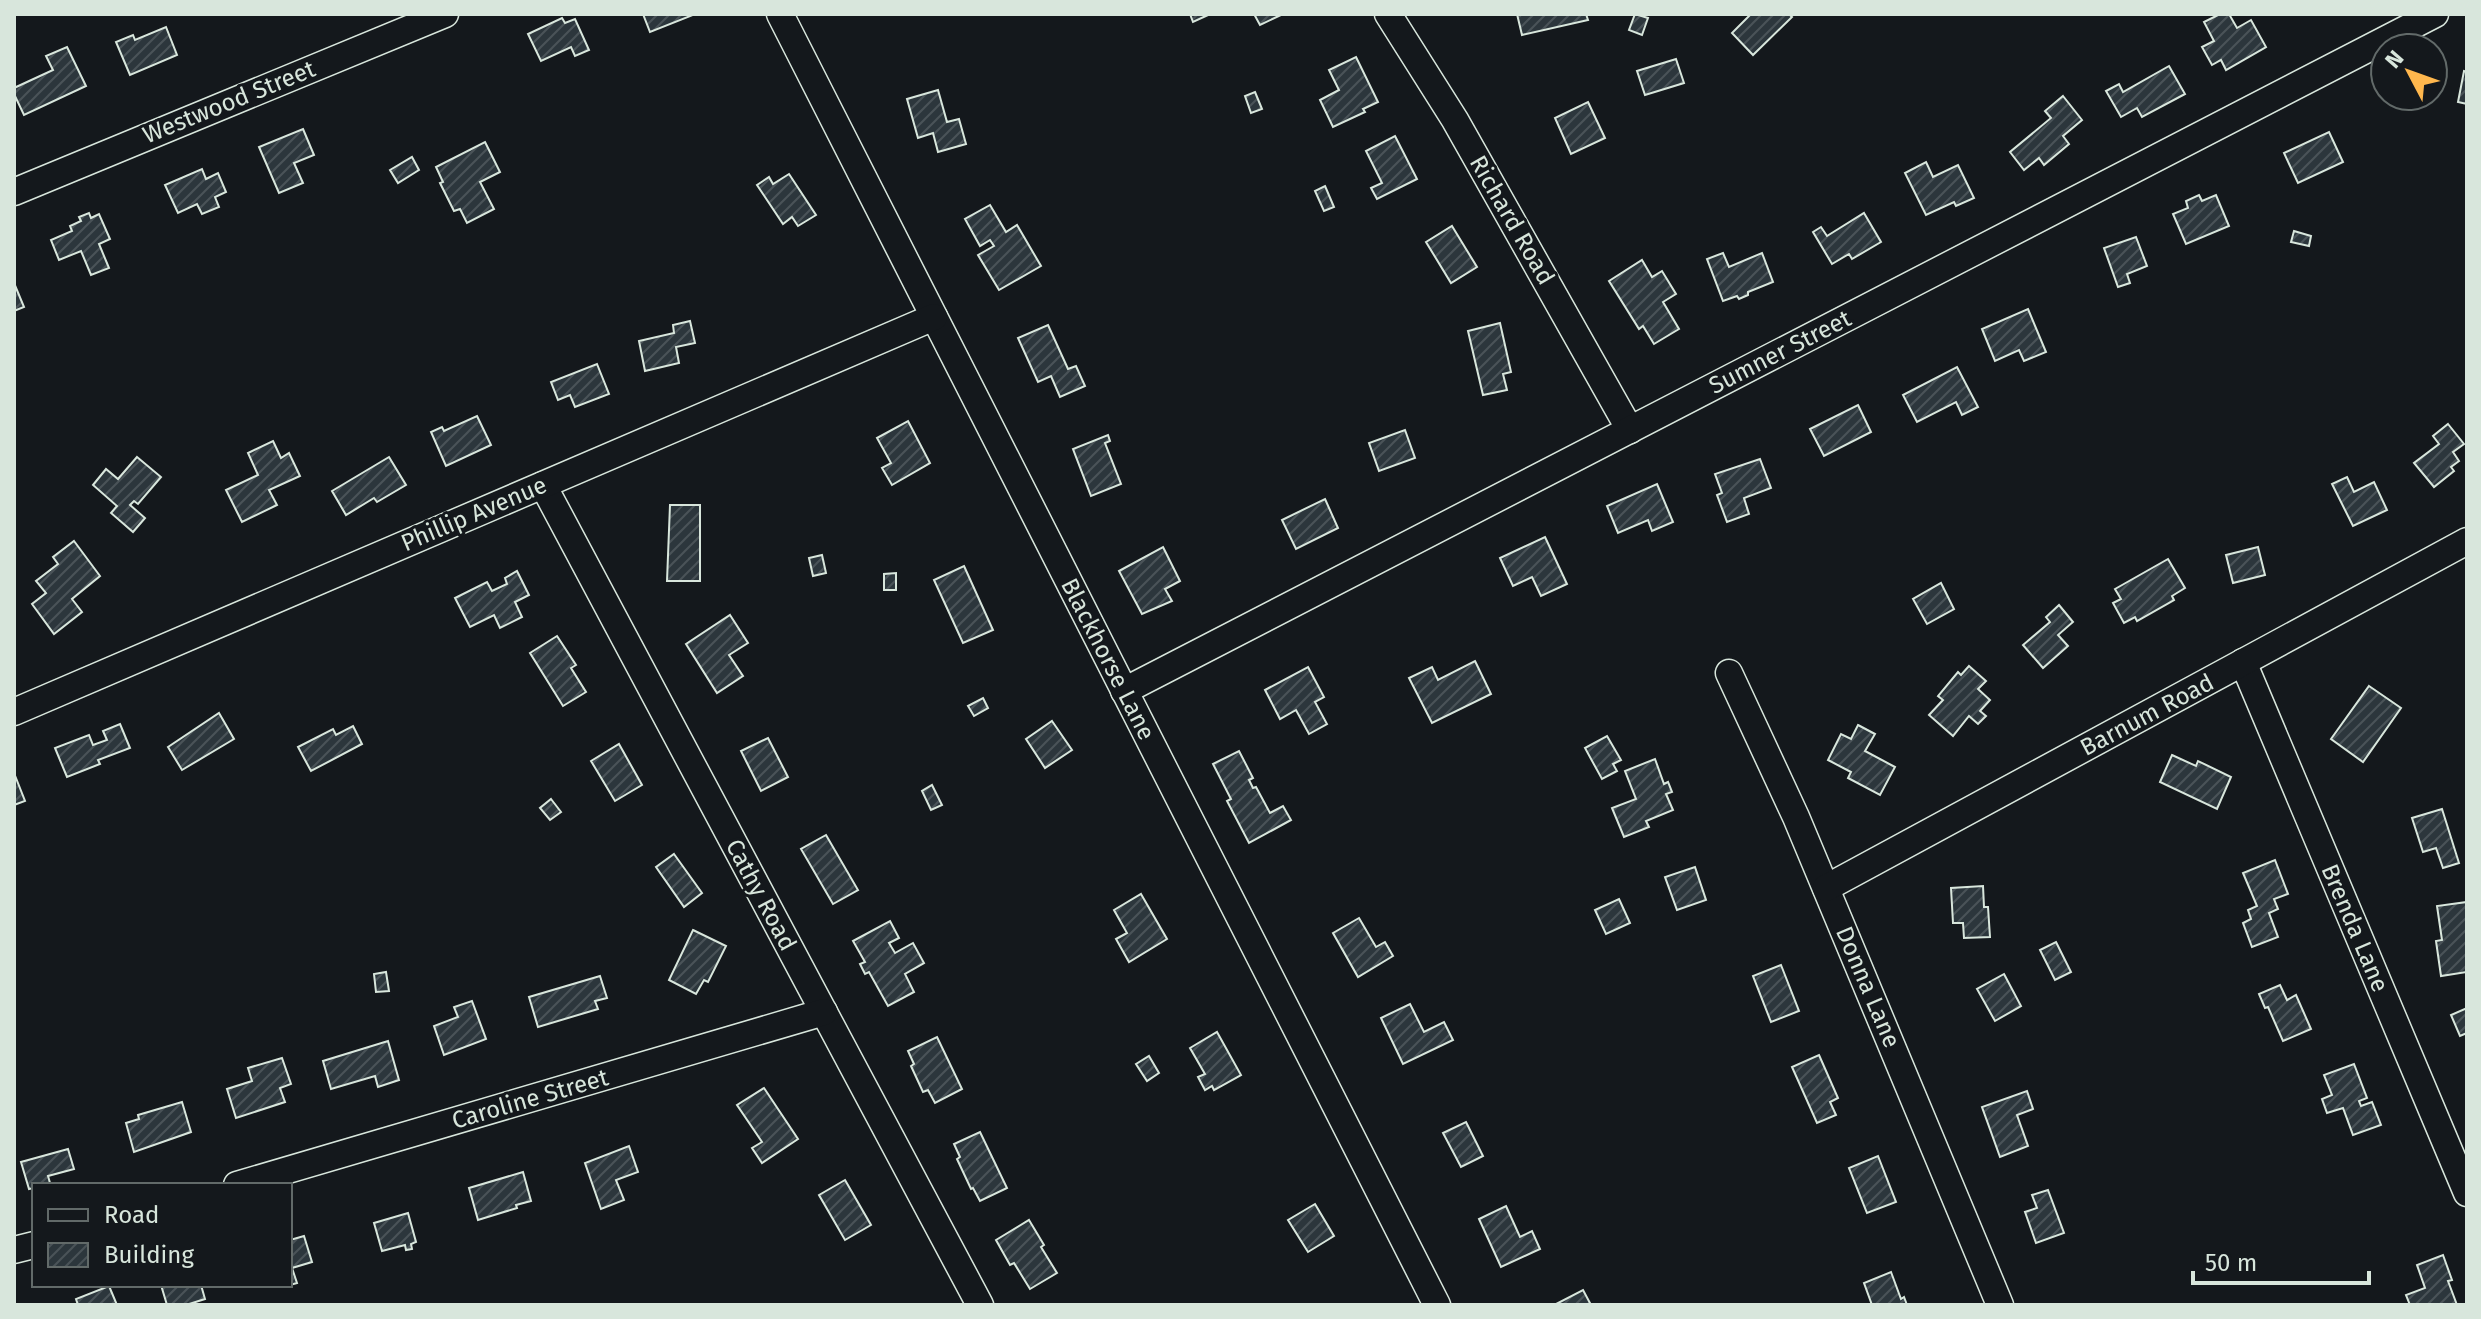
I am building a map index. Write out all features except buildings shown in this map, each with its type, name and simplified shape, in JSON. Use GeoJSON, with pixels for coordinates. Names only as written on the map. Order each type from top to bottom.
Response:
{"type":"FeatureCollection","features":[{"type":"Feature","properties":{"kind":"street","name":"Westwood Street"},"geometry":{"type":"LineString","coordinates":[[14,192],[445,14]]}},
{"type":"Feature","properties":{"kind":"street","name":"Blackhorse Lane"},"geometry":{"type":"LineString","coordinates":[[780,14],[1437,1305]]}},
{"type":"Feature","properties":{"kind":"street","name":"Richard Road"},"geometry":{"type":"LineString","coordinates":[[1388,14],[1455,120],[1630,430]]}},
{"type":"Feature","properties":{"kind":"street","name":"Sumner Street"},"geometry":{"type":"LineString","coordinates":[[1124,691],[2435,14]]}},
{"type":"Feature","properties":{"kind":"street","name":"Phillip Avenue"},"geometry":{"type":"LineString","coordinates":[[14,712],[934,317]]}},
{"type":"Feature","properties":{"kind":"street","name":"Cathy Road"},"geometry":{"type":"LineString","coordinates":[[543,485],[980,1305]]}},
{"type":"Feature","properties":{"kind":"street","name":"Barnum Road"},"geometry":{"type":"LineString","coordinates":[[1826,888],[2467,541]]}},
{"type":"Feature","properties":{"kind":"street","name":"Brenda Lane"},"geometry":{"type":"LineString","coordinates":[[2243,662],[2467,1193]]}},
{"type":"Feature","properties":{"kind":"street","name":"Donna Lane"},"geometry":{"type":"LineString","coordinates":[[1729,673],[1826,888],[2000,1305]]}},
{"type":"Feature","properties":{"kind":"street","name":"Caroline Street"},"geometry":{"type":"LineString","coordinates":[[244,1183],[824,1012]]}}]}
